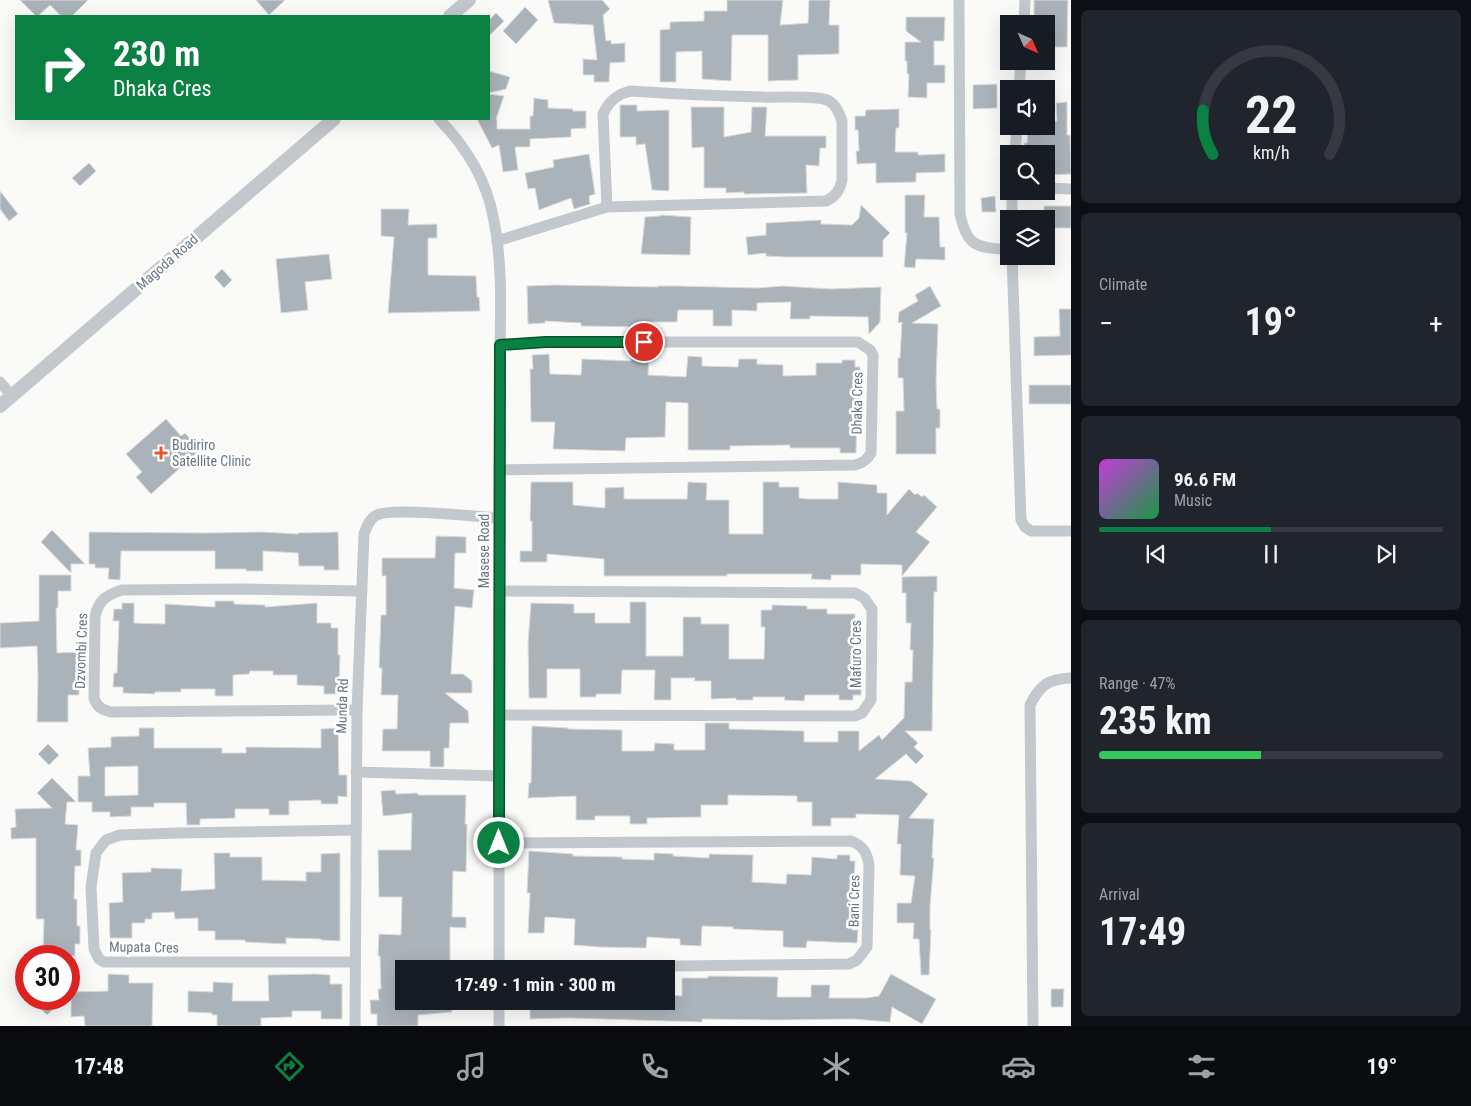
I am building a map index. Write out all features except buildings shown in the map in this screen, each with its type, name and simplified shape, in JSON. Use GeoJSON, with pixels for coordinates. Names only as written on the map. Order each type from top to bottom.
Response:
{"type":"FeatureCollection","features":[{"type":"Feature","properties":{"kind":"street"},"geometry":{"type":"LineString","coordinates":[[451,15],[469,0]]}},
{"type":"Feature","properties":{"kind":"street"},"geometry":{"type":"LineString","coordinates":[[959,0],[960,214],[963,230],[970,240],[979,247],[1000,249]]}},
{"type":"Feature","properties":{"kind":"street"},"geometry":{"type":"LineString","coordinates":[[1024,15],[1025,0]]}},
{"type":"Feature","properties":{"kind":"street"},"geometry":{"type":"LineString","coordinates":[[497,241],[607,207],[826,201],[834,196],[840,188],[842,180],[842,122],[839,113],[834,105],[827,100],[811,98],[726,97],[632,91],[622,93],[608,105],[603,114],[607,207]]}},
{"type":"Feature","properties":{"kind":"street","name":"Magoda Road"},"geometry":{"type":"LineString","coordinates":[[0,406],[333,120]]}},
{"type":"Feature","properties":{"kind":"street","name":"Masese Road"},"geometry":{"type":"LineString","coordinates":[[439,120],[458,141],[485,188],[493,214],[497,241],[501,306],[499,960]]}},
{"type":"Feature","properties":{"kind":"street"},"geometry":{"type":"LineString","coordinates":[[1055,188],[1071,189]]}},
{"type":"Feature","properties":{"kind":"street"},"geometry":{"type":"LineString","coordinates":[[1012,265],[1021,520],[1025,527],[1031,531],[1071,531]]}},
{"type":"Feature","properties":{"kind":"street","name":"Dhaka Cres"},"geometry":{"type":"LineString","coordinates":[[499,470],[855,465],[862,463],[866,461],[871,453],[873,355],[870,350],[858,342],[546,342],[500,345]]}},
{"type":"Feature","properties":{"kind":"street"},"geometry":{"type":"LineString","coordinates":[[0,382],[12,396]]}},
{"type":"Feature","properties":{"kind":"street","name":"Munda Rd"},"geometry":{"type":"LineString","coordinates":[[355,1026],[357,710],[364,534],[367,525],[376,515],[403,512],[499,518]]}},
{"type":"Feature","properties":{"kind":"street","name":"Dzvombi Cres"},"geometry":{"type":"LineString","coordinates":[[357,710],[105,711],[100,708],[94,698],[95,617],[97,606],[104,598],[122,590],[362,590]]}},
{"type":"Feature","properties":{"kind":"street","name":"Mafuro Cres"},"geometry":{"type":"LineString","coordinates":[[499,591],[855,593],[864,598],[872,609],[871,700],[862,713],[855,716],[499,714]]}},
{"type":"Feature","properties":{"kind":"street"},"geometry":{"type":"LineString","coordinates":[[1033,1026],[1030,706],[1040,688],[1048,682],[1057,678],[1071,678]]}},
{"type":"Feature","properties":{"kind":"street"},"geometry":{"type":"LineString","coordinates":[[356,772],[499,776]]}},
{"type":"Feature","properties":{"kind":"street","name":"Mupata Cres"},"geometry":{"type":"LineString","coordinates":[[355,962],[104,962],[99,959],[94,949],[91,887],[96,853],[101,845],[113,837],[177,833],[356,830]]}},
{"type":"Feature","properties":{"kind":"street","name":"Bani Cres"},"geometry":{"type":"LineString","coordinates":[[499,843],[851,841],[860,845],[868,854],[868,947],[857,960],[849,964],[675,966]]}},
{"type":"Feature","properties":{"kind":"street"},"geometry":{"type":"LineString","coordinates":[[499,1010],[499,1026]]}},
{"type":"Feature","properties":{"kind":"place","name":"Budiriro Satellite Clinic"},"geometry":{"type":"Point","coordinates":[161,453]}},
{"type":"Feature","properties":{"kind":"route"},"geometry":{"type":"LineString","coordinates":[[499,843],[500,345],[546,342],[644,342]]}}]}
